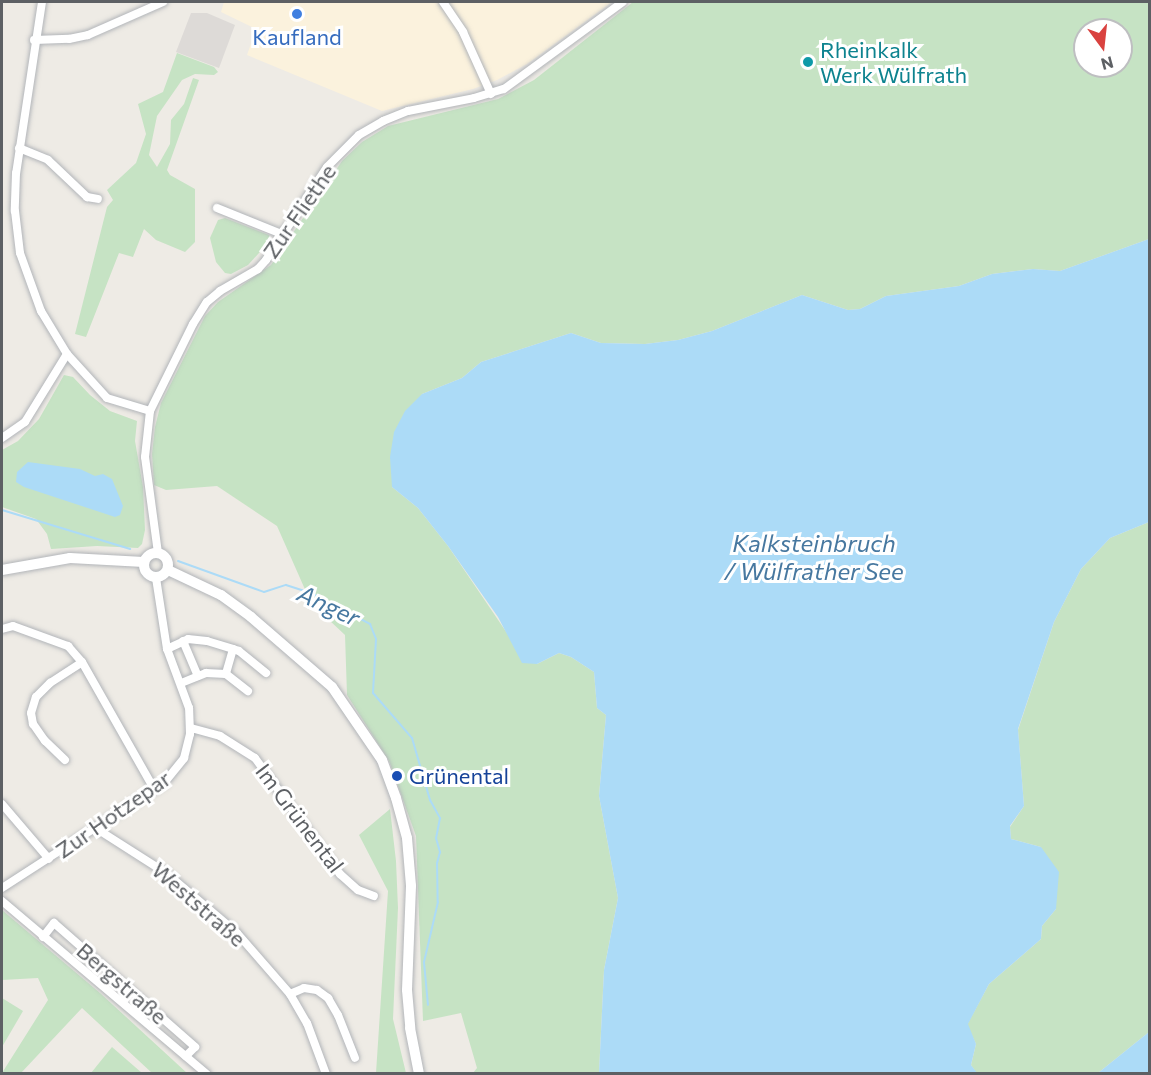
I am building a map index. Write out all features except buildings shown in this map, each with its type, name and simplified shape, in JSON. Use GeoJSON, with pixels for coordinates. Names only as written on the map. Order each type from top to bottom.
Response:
{"type":"FeatureCollection","features":[{"type":"Feature","properties":{"kind":"street"},"geometry":{"type":"LineString","coordinates":[[42,2],[34,40],[19,148],[15,211],[20,253],[37,302],[67,354],[107,398],[150,411]]}},
{"type":"Feature","properties":{"kind":"street"},"geometry":{"type":"LineString","coordinates":[[34,40],[69,39],[88,35],[164,2]]}},
{"type":"Feature","properties":{"kind":"street"},"geometry":{"type":"LineString","coordinates":[[443,2],[463,32],[491,94]]}},
{"type":"Feature","properties":{"kind":"street","name":"Zur Fliethe"},"geometry":{"type":"LineString","coordinates":[[158,553],[146,457],[150,411],[200,312],[220,291],[258,269],[284,235],[327,167],[359,135],[383,121],[408,111],[491,94],[516,81],[623,2]]}},
{"type":"Feature","properties":{"kind":"street"},"geometry":{"type":"LineString","coordinates":[[19,148],[48,160],[87,197],[98,199]]}},
{"type":"Feature","properties":{"kind":"street"},"geometry":{"type":"LineString","coordinates":[[218,208],[284,235]]}},
{"type":"Feature","properties":{"kind":"street"},"geometry":{"type":"LineString","coordinates":[[2,438],[25,422],[67,354]]}},
{"type":"Feature","properties":{"kind":"street"},"geometry":{"type":"LineString","coordinates":[[158,553],[167,559],[168,570],[162,577],[156,578],[146,573],[144,562],[148,556],[158,553]]}},
{"type":"Feature","properties":{"kind":"street"},"geometry":{"type":"LineString","coordinates":[[2,570],[70,558],[144,562]]}},
{"type":"Feature","properties":{"kind":"street"},"geometry":{"type":"LineString","coordinates":[[168,570],[221,594],[332,687],[382,760],[398,802],[407,838],[411,885],[407,990],[410,1028],[419,1074]]}},
{"type":"Feature","properties":{"kind":"street","name":"Zur Hotzepar"},"geometry":{"type":"LineString","coordinates":[[2,888],[97,829],[164,783],[179,765],[188,748],[191,728],[189,708],[166,649],[156,578]]}},
{"type":"Feature","properties":{"kind":"street"},"geometry":{"type":"LineString","coordinates":[[2,629],[13,626],[57,640],[68,646],[82,662],[154,789]]}},
{"type":"Feature","properties":{"kind":"street"},"geometry":{"type":"LineString","coordinates":[[166,649],[183,641],[207,641],[239,651],[266,673]]}},
{"type":"Feature","properties":{"kind":"street"},"geometry":{"type":"LineString","coordinates":[[183,641],[198,676]]}},
{"type":"Feature","properties":{"kind":"street"},"geometry":{"type":"LineString","coordinates":[[226,674],[233,649]]}},
{"type":"Feature","properties":{"kind":"street"},"geometry":{"type":"LineString","coordinates":[[65,760],[39,733],[33,724],[31,712],[36,697],[50,683],[82,662]]}},
{"type":"Feature","properties":{"kind":"street"},"geometry":{"type":"LineString","coordinates":[[181,683],[206,672],[226,674],[248,691]]}},
{"type":"Feature","properties":{"kind":"street","name":"Im Grünental"},"geometry":{"type":"LineString","coordinates":[[191,728],[220,736],[255,758],[340,874],[358,890],[374,896]]}},
{"type":"Feature","properties":{"kind":"street"},"geometry":{"type":"LineString","coordinates":[[2,804],[49,859]]}},
{"type":"Feature","properties":{"kind":"street","name":"Weststraße"},"geometry":{"type":"LineString","coordinates":[[97,829],[166,873],[237,933],[290,994],[307,1023],[326,1074]]}},
{"type":"Feature","properties":{"kind":"street","name":"Bergstraße"},"geometry":{"type":"LineString","coordinates":[[2,901],[207,1074]]}},
{"type":"Feature","properties":{"kind":"street","name":"Bergstraße"},"geometry":{"type":"LineString","coordinates":[[43,937],[54,923],[195,1047],[186,1056]]}},
{"type":"Feature","properties":{"kind":"street"},"geometry":{"type":"LineString","coordinates":[[290,994],[304,988],[317,990],[328,998],[355,1058]]}},
{"type":"Feature","properties":{"kind":"shaded area"},"geometry":{"type":"Polygon","coordinates":[[[224,2],[612,2],[527,64],[497,80],[473,89],[382,111],[247,55],[256,29],[221,12],[224,2]]]}},
{"type":"Feature","properties":{"kind":"shaded area"},"geometry":{"type":"Polygon","coordinates":[[[191,13],[207,13],[235,25],[219,68],[176,52],[191,13]]]}},
{"type":"Feature","properties":{"kind":"green space"},"geometry":{"type":"Polygon","coordinates":[[[633,2],[1149,2],[1149,239],[1060,271],[1033,269],[992,274],[959,286],[886,296],[860,309],[848,310],[802,295],[712,331],[678,340],[645,344],[601,343],[571,333],[481,362],[462,378],[422,394],[392,487],[418,508],[448,546],[511,639],[537,664],[559,653],[571,657],[594,672],[597,708],[606,715],[599,796],[618,898],[604,970],[599,1073],[473,1073],[477,1068],[461,1013],[423,1021],[416,836],[389,761],[347,695],[345,635],[311,603],[277,526],[217,486],[166,490],[154,485],[152,454],[161,403],[205,316],[218,302],[271,265],[342,161],[362,142],[388,126],[498,99],[534,80],[633,2]]]}},
{"type":"Feature","properties":{"kind":"green space"},"geometry":{"type":"Polygon","coordinates":[[[177,53],[214,67],[218,72],[214,75],[195,74],[182,80],[157,116],[149,155],[157,167],[170,144],[171,120],[184,104],[193,78],[199,80],[167,170],[170,175],[195,189],[195,242],[185,252],[156,240],[144,229],[133,257],[119,253],[86,337],[75,334],[107,207],[113,200],[107,190],[136,163],[146,134],[138,104],[163,92],[177,53]]]}},
{"type":"Feature","properties":{"kind":"green space"},"geometry":{"type":"Polygon","coordinates":[[[225,218],[269,235],[271,240],[248,265],[231,274],[225,273],[216,262],[210,238],[218,220],[225,218]]]}},
{"type":"Feature","properties":{"kind":"green space"},"geometry":{"type":"Polygon","coordinates":[[[64,375],[73,377],[110,411],[137,421],[135,441],[143,487],[145,530],[142,544],[138,548],[97,546],[51,549],[47,534],[36,519],[2,507],[2,450],[18,441],[39,419],[64,375]]]}},
{"type":"Feature","properties":{"kind":"green space"},"geometry":{"type":"Polygon","coordinates":[[[1149,522],[1149,1032],[1098,1073],[977,1074],[971,1065],[976,1044],[967,1025],[989,984],[1041,939],[1042,926],[1056,909],[1041,847],[1011,839],[1010,827],[1024,806],[1018,730],[1054,622],[1081,569],[1110,538],[1149,522]]]}},
{"type":"Feature","properties":{"kind":"green space"},"geometry":{"type":"Polygon","coordinates":[[[390,809],[398,908],[393,1019],[406,1073],[376,1073],[388,891],[359,835],[390,809]]]}},
{"type":"Feature","properties":{"kind":"green space"},"geometry":{"type":"Polygon","coordinates":[[[2,910],[100,993],[187,1073],[152,1073],[82,1008],[21,1073],[2,1073],[48,1000],[38,978],[2,980],[2,910]]]}},
{"type":"Feature","properties":{"kind":"green space"},"geometry":{"type":"Polygon","coordinates":[[[2,998],[23,1011],[2,1047],[2,998]]]}},
{"type":"Feature","properties":{"kind":"green space"},"geometry":{"type":"Polygon","coordinates":[[[112,1047],[142,1073],[91,1073],[112,1047]]]}},
{"type":"Feature","properties":{"kind":"water","name":"Kalksteinbruch / Wülfrather See"},"geometry":{"type":"Polygon","coordinates":[[[1149,239],[1149,522],[1110,538],[1081,569],[1054,622],[1018,729],[1024,806],[1010,826],[1011,839],[1041,847],[1059,872],[1056,909],[1042,926],[1041,939],[989,984],[968,1024],[976,1044],[971,1065],[977,1073],[599,1073],[604,970],[618,898],[599,796],[606,715],[597,708],[594,672],[571,657],[559,653],[537,664],[522,663],[498,617],[448,546],[418,508],[392,487],[390,457],[394,432],[405,411],[422,394],[462,378],[481,362],[571,333],[601,343],[645,344],[678,340],[712,331],[802,295],[848,310],[860,309],[886,296],[959,286],[992,274],[1033,269],[1060,271],[1149,239]]]}},
{"type":"Feature","properties":{"kind":"water"},"geometry":{"type":"Polygon","coordinates":[[[28,462],[80,469],[95,476],[103,474],[112,479],[123,506],[120,515],[115,517],[24,487],[16,482],[17,472],[28,462]]]}},
{"type":"Feature","properties":{"kind":"water"},"geometry":{"type":"Polygon","coordinates":[[[1149,1032],[1149,1073],[1098,1073],[1149,1032]]]}},
{"type":"Feature","properties":{"kind":"waterway","name":"Anger"},"geometry":{"type":"LineString","coordinates":[[2,510],[130,549]]}},
{"type":"Feature","properties":{"kind":"waterway","name":"Anger"},"geometry":{"type":"LineString","coordinates":[[178,561],[264,592],[286,585],[311,593],[370,624],[376,639],[373,693],[412,738],[430,800],[440,818],[436,838],[440,852],[437,863],[438,902],[424,962],[428,1005]]}},
{"type":"Feature","properties":{"kind":"place","name":"Kaufland"},"geometry":{"type":"Point","coordinates":[297,14]}},
{"type":"Feature","properties":{"kind":"place","name":"Rheinkalk Werk Wülfrath"},"geometry":{"type":"Point","coordinates":[808,62]}},
{"type":"Feature","properties":{"kind":"place","name":"Grünental"},"geometry":{"type":"Point","coordinates":[397,776]}}]}
